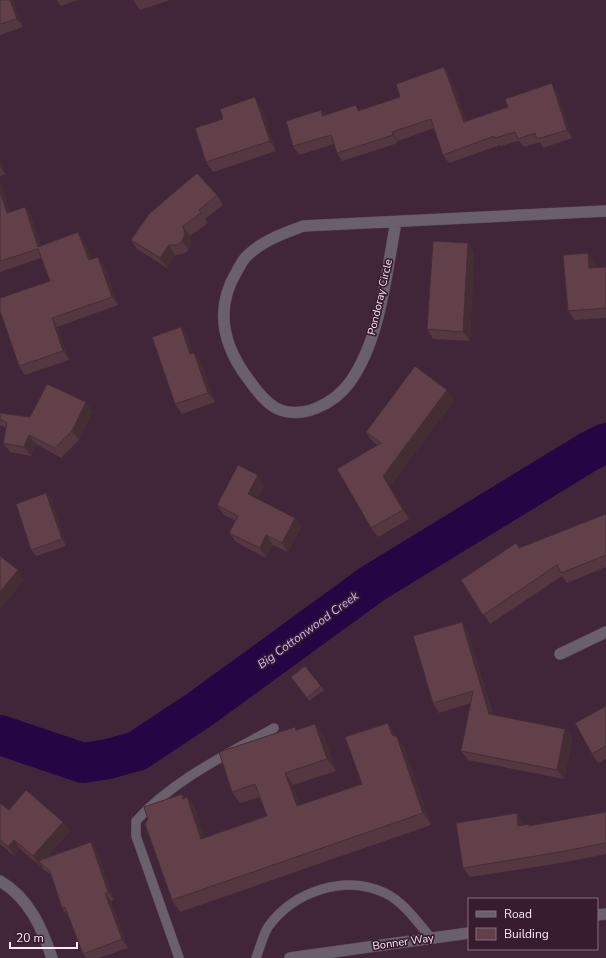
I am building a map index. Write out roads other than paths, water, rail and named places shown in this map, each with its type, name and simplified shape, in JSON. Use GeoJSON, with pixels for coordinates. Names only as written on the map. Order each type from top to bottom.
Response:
{"type":"FeatureCollection","features":[{"type":"Feature","properties":{"kind":"street","name":"Pondoray Circle"},"geometry":{"type":"LineString","coordinates":[[396,222],[374,332],[350,382],[337,397],[318,408],[296,412],[277,408],[258,393],[237,365],[226,338],[223,316],[225,295],[246,256],[267,240],[303,226],[606,211]]}},
{"type":"Feature","properties":{"kind":"street"},"geometry":{"type":"LineString","coordinates":[[560,654],[606,632]]}},
{"type":"Feature","properties":{"kind":"street"},"geometry":{"type":"LineString","coordinates":[[0,881],[11,888],[30,910],[40,925],[52,958]]}},
{"type":"Feature","properties":{"kind":"street","name":"Bonner Way"},"geometry":{"type":"LineString","coordinates":[[290,958],[468,933]]}},
{"type":"Feature","properties":{"kind":"lane"},"geometry":{"type":"LineString","coordinates":[[178,958],[146,860],[136,836],[136,821],[153,802],[212,762],[274,728]]}},
{"type":"Feature","properties":{"kind":"lane"},"geometry":{"type":"LineString","coordinates":[[256,958],[268,927],[288,905],[316,890],[343,884],[367,887],[386,894],[405,908],[431,938]]}},
{"type":"Feature","properties":{"kind":"waterway","name":"Big Cottonwood Creek"},"geometry":{"type":"LineString","coordinates":[[0,735],[83,763],[108,759],[137,751],[199,710],[372,584],[588,452],[606,443]]}}]}
